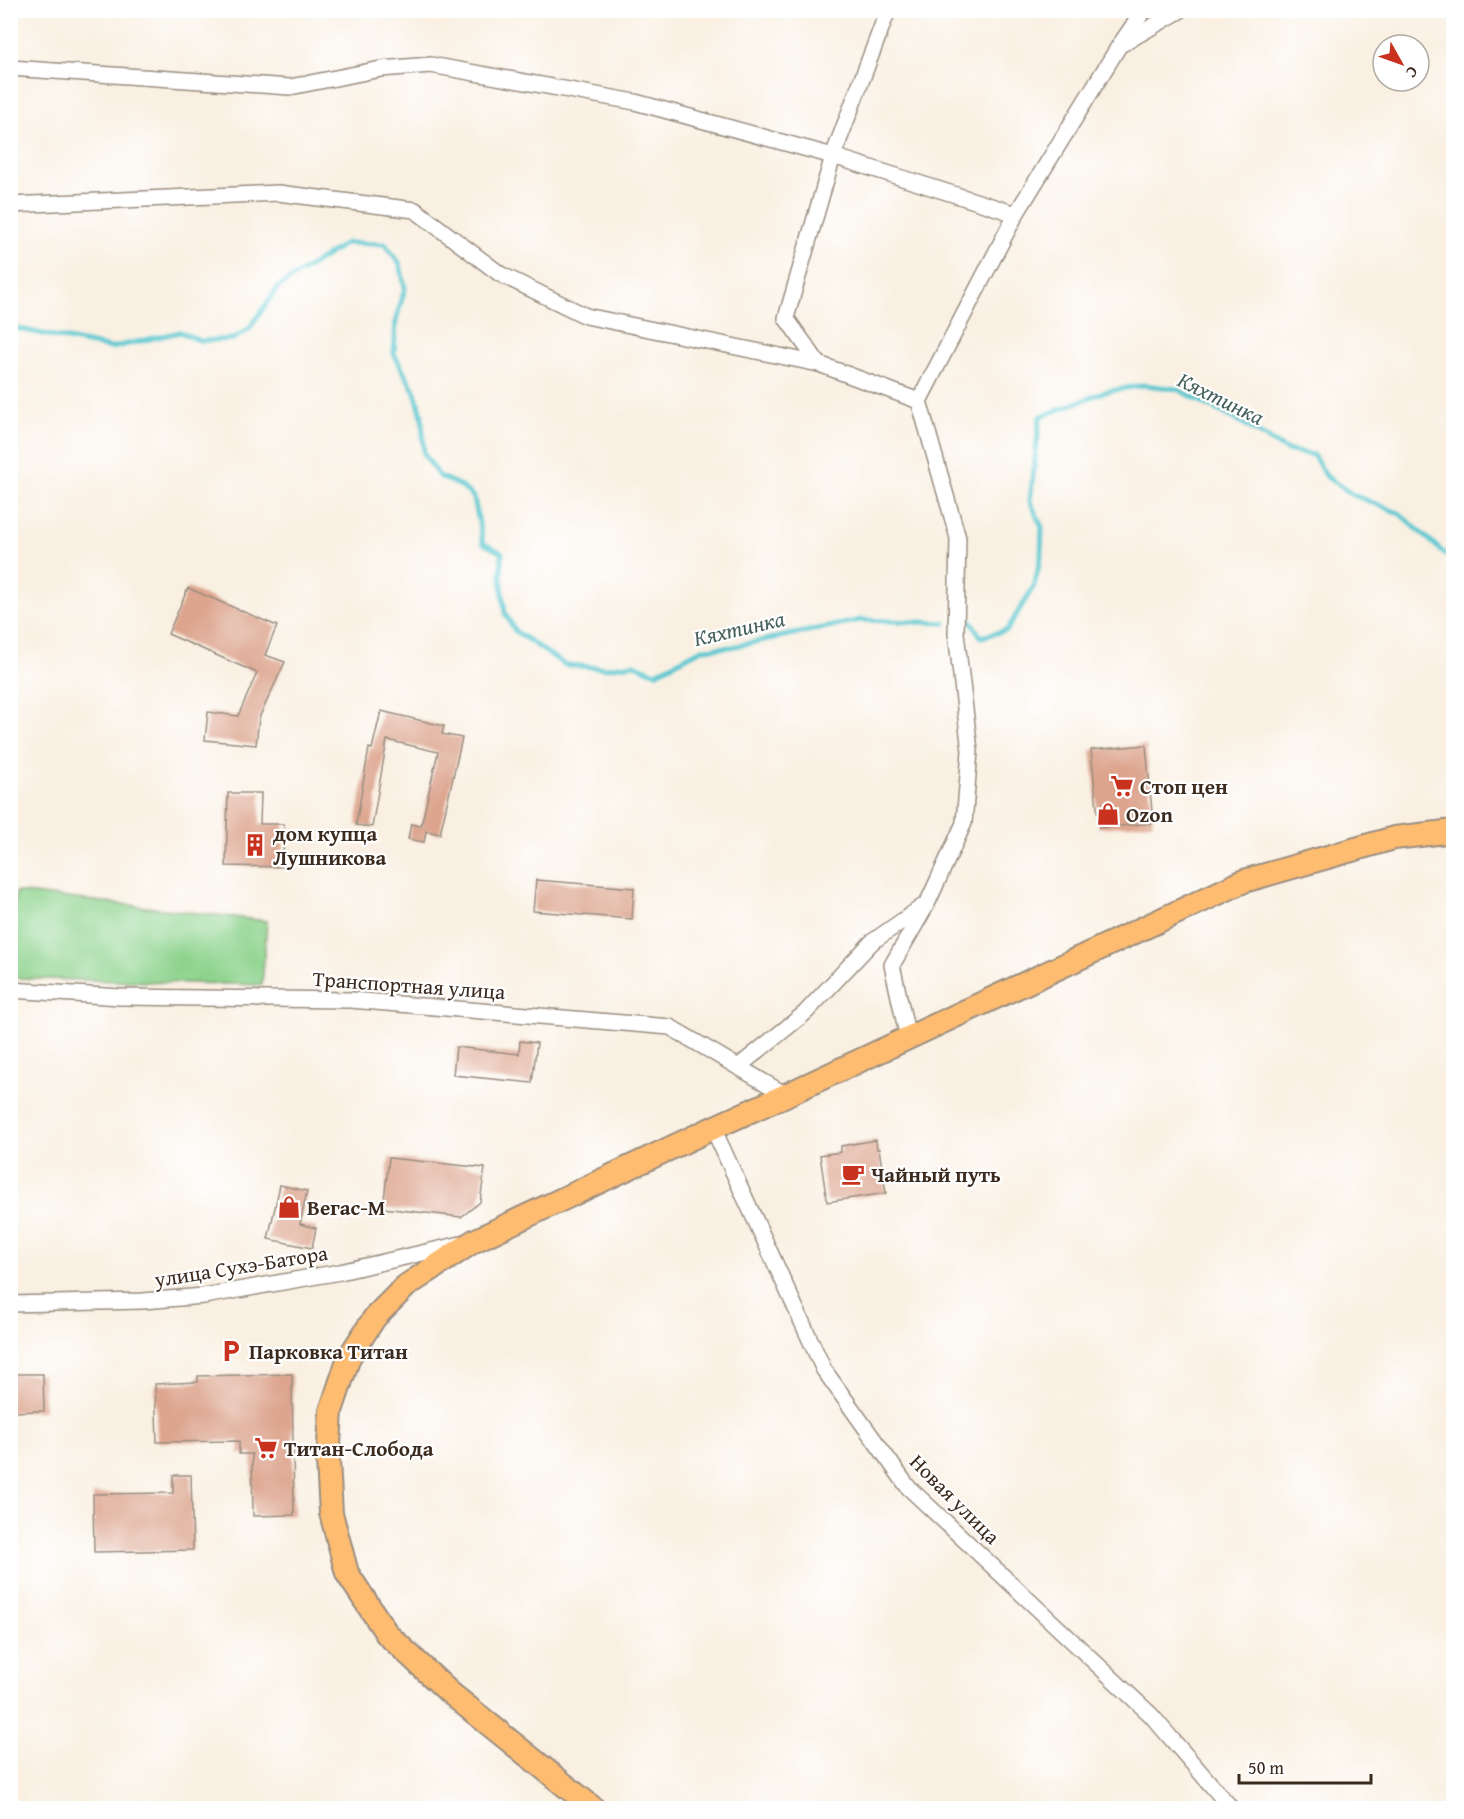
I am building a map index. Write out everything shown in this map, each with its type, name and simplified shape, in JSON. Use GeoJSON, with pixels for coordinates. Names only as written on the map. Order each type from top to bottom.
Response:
{"type":"FeatureCollection","features":[{"type":"Feature","properties":{"kind":"main road"},"geometry":{"type":"LineString","coordinates":[[593,1809],[449,1692],[387,1634],[347,1574],[331,1513],[328,1461],[331,1411],[349,1357],[375,1317],[406,1286],[474,1241],[1244,880],[1394,838],[1454,831]]}},
{"type":"Feature","properties":{"kind":"street"},"geometry":{"type":"LineString","coordinates":[[819,364],[786,318],[833,156],[888,10]]}},
{"type":"Feature","properties":{"kind":"street"},"geometry":{"type":"LineString","coordinates":[[908,1038],[892,965],[927,904],[964,823],[970,751],[956,633],[958,538],[919,401],[1016,214],[1119,46],[1144,10]]}},
{"type":"Feature","properties":{"kind":"street"},"geometry":{"type":"LineString","coordinates":[[1119,46],[1181,10]]}},
{"type":"Feature","properties":{"kind":"street"},"geometry":{"type":"LineString","coordinates":[[10,68],[290,87],[381,69],[431,65],[635,102],[833,156],[1016,214]]}},
{"type":"Feature","properties":{"kind":"street"},"geometry":{"type":"LineString","coordinates":[[10,205],[278,193],[415,210],[500,274],[586,316],[819,364],[919,401]]}},
{"type":"Feature","properties":{"kind":"street"},"geometry":{"type":"LineString","coordinates":[[738,1067],[805,1013],[872,942],[927,904]]}},
{"type":"Feature","properties":{"kind":"street","name":"Транспортная улица"},"geometry":{"type":"LineString","coordinates":[[10,990],[121,997],[351,1000],[670,1027],[786,1095]]}},
{"type":"Feature","properties":{"kind":"street","name":"Новая улица"},"geometry":{"type":"LineString","coordinates":[[713,1128],[825,1370],[908,1487],[1151,1715],[1231,1809]]}},
{"type":"Feature","properties":{"kind":"street","name":"улица Сухэ-Батора"},"geometry":{"type":"LineString","coordinates":[[10,1304],[143,1301],[204,1296],[340,1272],[474,1241]]}},
{"type":"Feature","properties":{"kind":"green space"},"geometry":{"type":"Polygon","coordinates":[[[16,892],[267,921],[262,985],[11,978],[10,931],[16,892]]]}},
{"type":"Feature","properties":{"kind":"building"},"geometry":{"type":"Polygon","coordinates":[[[188,588],[277,626],[265,655],[285,662],[259,718],[256,745],[205,740],[208,712],[238,716],[257,673],[168,634],[188,588]]]}},
{"type":"Feature","properties":{"kind":"building"},"geometry":{"type":"Polygon","coordinates":[[[381,711],[444,726],[442,734],[462,738],[440,834],[426,831],[424,842],[408,839],[411,824],[421,826],[438,752],[387,740],[372,827],[356,825],[369,748],[372,749],[381,711]]]}},
{"type":"Feature","properties":{"kind":"building","name":"Стоп цен"},"geometry":{"type":"Polygon","coordinates":[[[1146,745],[1153,823],[1099,828],[1091,750],[1146,745]]]}},
{"type":"Feature","properties":{"kind":"building","name":"дом купца Лушникова"},"geometry":{"type":"Polygon","coordinates":[[[228,793],[261,793],[260,824],[284,824],[283,867],[226,866],[228,793]]]}},
{"type":"Feature","properties":{"kind":"building"},"geometry":{"type":"Polygon","coordinates":[[[536,880],[634,888],[632,919],[533,911],[536,880]]]}},
{"type":"Feature","properties":{"kind":"building"},"geometry":{"type":"Polygon","coordinates":[[[520,1041],[537,1043],[532,1083],[453,1075],[456,1047],[519,1054],[520,1041]]]}},
{"type":"Feature","properties":{"kind":"building","name":"Чайный путь"},"geometry":{"type":"Polygon","coordinates":[[[876,1140],[886,1193],[827,1202],[820,1155],[841,1152],[841,1146],[876,1140]]]}},
{"type":"Feature","properties":{"kind":"building"},"geometry":{"type":"Polygon","coordinates":[[[389,1158],[485,1168],[480,1202],[461,1217],[383,1208],[389,1158]]]}},
{"type":"Feature","properties":{"kind":"building","name":"Вегас-М"},"geometry":{"type":"Polygon","coordinates":[[[280,1185],[307,1191],[300,1224],[316,1228],[312,1248],[268,1239],[280,1185]]]}},
{"type":"Feature","properties":{"kind":"building"},"geometry":{"type":"Polygon","coordinates":[[[10,1374],[43,1374],[44,1411],[10,1412],[10,1374]]]}},
{"type":"Feature","properties":{"kind":"building","name":"Титан-Слобода"},"geometry":{"type":"Polygon","coordinates":[[[292,1374],[294,1515],[253,1516],[252,1454],[239,1454],[239,1441],[157,1442],[155,1384],[198,1382],[198,1376],[292,1374]]]}},
{"type":"Feature","properties":{"kind":"building"},"geometry":{"type":"Polygon","coordinates":[[[173,1475],[191,1475],[193,1550],[94,1552],[93,1494],[173,1493],[173,1475]]]}},
{"type":"Feature","properties":{"kind":"waterway","name":"Кяхтинка"},"geometry":{"type":"LineString","coordinates":[[10,327],[111,348],[180,332],[201,341],[233,339],[249,329],[278,287],[346,243],[385,244],[400,264],[405,288],[396,320],[394,354],[415,392],[422,416],[424,454],[439,476],[461,486],[474,498],[483,543],[502,553],[501,577],[505,613],[515,631],[565,665],[605,668],[634,664],[656,673],[702,649],[731,647],[861,620],[945,623]]}},
{"type":"Feature","properties":{"kind":"waterway","name":"Кяхтинка"},"geometry":{"type":"LineString","coordinates":[[958,621],[970,620],[981,637],[1007,630],[1034,586],[1041,557],[1042,527],[1030,501],[1040,417],[1104,392],[1144,385],[1177,389],[1241,422],[1286,450],[1313,455],[1327,477],[1353,495],[1399,513],[1454,562]]}},
{"type":"Feature","properties":{"kind":"place","name":"Стоп цен"},"geometry":{"type":"Point","coordinates":[1122,786]}},
{"type":"Feature","properties":{"kind":"place","name":"Ozon"},"geometry":{"type":"Point","coordinates":[1108,814]}},
{"type":"Feature","properties":{"kind":"place","name":"дом купца Лушникова"},"geometry":{"type":"Point","coordinates":[255,845]}},
{"type":"Feature","properties":{"kind":"place","name":"Чайный путь"},"geometry":{"type":"Point","coordinates":[853,1174]}},
{"type":"Feature","properties":{"kind":"place","name":"Вегас-М"},"geometry":{"type":"Point","coordinates":[289,1207]}},
{"type":"Feature","properties":{"kind":"place","name":"Парковка Титан"},"geometry":{"type":"Point","coordinates":[231,1351]}},
{"type":"Feature","properties":{"kind":"place","name":"Титан-Слобода"},"geometry":{"type":"Point","coordinates":[266,1448]}}]}
